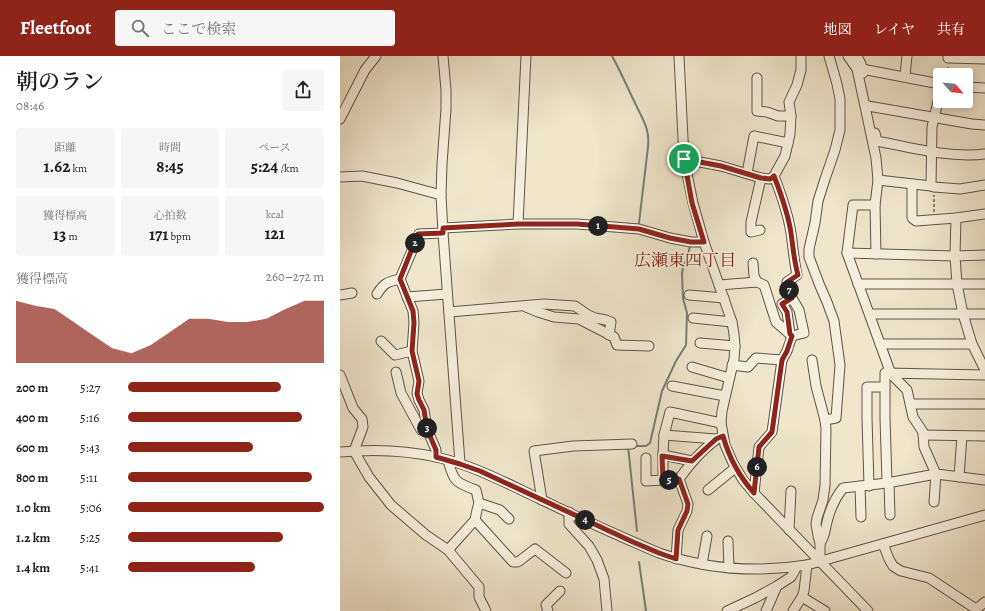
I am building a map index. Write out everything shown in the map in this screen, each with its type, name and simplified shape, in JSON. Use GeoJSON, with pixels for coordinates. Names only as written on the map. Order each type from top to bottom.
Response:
{"type":"FeatureCollection","features":[{"type":"Feature","properties":{"kind":"street"},"geometry":{"type":"LineString","coordinates":[[340,119],[365,70],[376,56]]}},
{"type":"Feature","properties":{"kind":"street"},"geometry":{"type":"LineString","coordinates":[[443,56],[446,103],[441,195],[460,464]]}},
{"type":"Feature","properties":{"kind":"street"},"geometry":{"type":"LineString","coordinates":[[518,224],[526,56]]}},
{"type":"Feature","properties":{"kind":"street"},"geometry":{"type":"LineString","coordinates":[[679,56],[684,159],[692,203],[732,322],[734,334],[735,346],[722,411],[719,437],[743,480],[863,609]]}},
{"type":"Feature","properties":{"kind":"street"},"geometry":{"type":"LineString","coordinates":[[684,159],[721,166],[761,178],[770,179],[774,176],[785,156],[788,143],[791,116],[789,102],[797,86],[801,70],[801,56]]}},
{"type":"Feature","properties":{"kind":"street"},"geometry":{"type":"LineString","coordinates":[[825,420],[836,418],[840,366],[834,321],[828,302],[809,257],[809,249],[816,223],[818,201],[840,130],[840,100],[829,56]]}},
{"type":"Feature","properties":{"kind":"street"},"geometry":{"type":"LineString","coordinates":[[848,56],[857,69],[876,158],[878,180],[875,205],[876,254]]}},
{"type":"Feature","properties":{"kind":"street"},"geometry":{"type":"LineString","coordinates":[[857,56],[861,64],[868,106],[877,141],[932,152],[957,155],[985,154]]}},
{"type":"Feature","properties":{"kind":"street"},"geometry":{"type":"LineString","coordinates":[[905,76],[907,56]]}},
{"type":"Feature","properties":{"kind":"street"},"geometry":{"type":"LineString","coordinates":[[948,57],[985,59]]}},
{"type":"Feature","properties":{"kind":"street"},"geometry":{"type":"LineString","coordinates":[[862,69],[933,82]]}},
{"type":"Feature","properties":{"kind":"street"},"geometry":{"type":"LineString","coordinates":[[757,78],[757,111],[767,112],[778,116],[791,116]]}},
{"type":"Feature","properties":{"kind":"street"},"geometry":{"type":"LineString","coordinates":[[973,87],[985,88]]}},
{"type":"Feature","properties":{"kind":"street"},"geometry":{"type":"LineString","coordinates":[[868,106],[985,125]]}},
{"type":"Feature","properties":{"kind":"street"},"geometry":{"type":"LineString","coordinates":[[931,186],[932,127],[936,108]]}},
{"type":"Feature","properties":{"kind":"street"},"geometry":{"type":"LineString","coordinates":[[747,173],[754,136],[788,143]]}},
{"type":"Feature","properties":{"kind":"street"},"geometry":{"type":"LineString","coordinates":[[340,176],[362,176],[441,195]]}},
{"type":"Feature","properties":{"kind":"street"},"geometry":{"type":"LineString","coordinates":[[720,285],[757,282],[764,285],[776,322],[791,335],[804,333],[799,310],[792,298],[787,282],[798,275],[794,259],[791,232],[783,198],[774,176]]}},
{"type":"Feature","properties":{"kind":"street"},"geometry":{"type":"LineString","coordinates":[[760,230],[751,232],[751,222],[761,178]]}},
{"type":"Feature","properties":{"kind":"street"},"geometry":{"type":"LineString","coordinates":[[878,180],[960,189],[985,185]]}},
{"type":"Feature","properties":{"kind":"street"},"geometry":{"type":"LineString","coordinates":[[912,184],[912,218],[916,221],[985,214]]}},
{"type":"Feature","properties":{"kind":"street"},"geometry":{"type":"LineString","coordinates":[[875,205],[854,205],[847,253],[891,374],[907,390],[913,416],[923,432],[924,447],[936,474],[934,502]]}},
{"type":"Feature","properties":{"kind":"street"},"geometry":{"type":"LineString","coordinates":[[956,218],[955,256],[957,284],[963,314],[972,344],[985,370]]}},
{"type":"Feature","properties":{"kind":"street"},"geometry":{"type":"LineString","coordinates":[[436,457],[436,450],[427,429],[424,410],[417,394],[419,381],[412,351],[414,323],[413,311],[400,279],[418,234],[518,224],[577,224],[639,229],[677,240],[704,242]]}},
{"type":"Feature","properties":{"kind":"street"},"geometry":{"type":"LineString","coordinates":[[847,253],[955,256],[985,255]]}},
{"type":"Feature","properties":{"kind":"street"},"geometry":{"type":"LineString","coordinates":[[752,263],[754,276],[757,282]]}},
{"type":"Feature","properties":{"kind":"street"},"geometry":{"type":"LineString","coordinates":[[376,294],[382,286],[388,282],[400,279]]}},
{"type":"Feature","properties":{"kind":"street"},"geometry":{"type":"LineString","coordinates":[[858,284],[985,284]]}},
{"type":"Feature","properties":{"kind":"street"},"geometry":{"type":"LineString","coordinates":[[340,295],[352,293]]}},
{"type":"Feature","properties":{"kind":"street"},"geometry":{"type":"LineString","coordinates":[[407,297],[447,294]]}},
{"type":"Feature","properties":{"kind":"street"},"geometry":{"type":"LineString","coordinates":[[689,295],[724,298]]}},
{"type":"Feature","properties":{"kind":"street"},"geometry":{"type":"LineString","coordinates":[[754,493],[759,447],[772,432],[782,360],[787,351],[791,335],[787,312],[782,304],[792,298]]}},
{"type":"Feature","properties":{"kind":"street"},"geometry":{"type":"LineString","coordinates":[[449,312],[525,306],[554,317],[579,319],[614,337],[617,345],[649,346]]}},
{"type":"Feature","properties":{"kind":"street"},"geometry":{"type":"LineString","coordinates":[[870,314],[985,314]]}},
{"type":"Feature","properties":{"kind":"street"},"geometry":{"type":"LineString","coordinates":[[693,318],[732,322]]}},
{"type":"Feature","properties":{"kind":"street"},"geometry":{"type":"LineString","coordinates":[[381,341],[394,355],[412,351]]}},
{"type":"Feature","properties":{"kind":"street"},"geometry":{"type":"LineString","coordinates":[[700,343],[735,346]]}},
{"type":"Feature","properties":{"kind":"street"},"geometry":{"type":"LineString","coordinates":[[880,344],[972,344]]}},
{"type":"Feature","properties":{"kind":"street"},"geometry":{"type":"LineString","coordinates":[[732,365],[748,368],[756,358],[782,360]]}},
{"type":"Feature","properties":{"kind":"street"},"geometry":{"type":"LineString","coordinates":[[812,360],[816,386],[826,429],[825,484],[823,500],[816,524],[820,543],[820,562]]}},
{"type":"Feature","properties":{"kind":"street"},"geometry":{"type":"LineString","coordinates":[[692,367],[729,378]]}},
{"type":"Feature","properties":{"kind":"street"},"geometry":{"type":"LineString","coordinates":[[396,372],[401,393],[421,430],[427,429]]}},
{"type":"Feature","properties":{"kind":"street"},"geometry":{"type":"LineString","coordinates":[[890,515],[885,418],[885,373],[985,375]]}},
{"type":"Feature","properties":{"kind":"street"},"geometry":{"type":"LineString","coordinates":[[340,375],[353,408],[362,419],[363,427],[354,451]]}},
{"type":"Feature","properties":{"kind":"street"},"geometry":{"type":"LineString","coordinates":[[672,386],[725,396]]}},
{"type":"Feature","properties":{"kind":"street"},"geometry":{"type":"LineString","coordinates":[[861,517],[864,486],[867,387],[885,388]]}},
{"type":"Feature","properties":{"kind":"street"},"geometry":{"type":"LineString","coordinates":[[911,404],[985,404]]}},
{"type":"Feature","properties":{"kind":"street"},"geometry":{"type":"LineString","coordinates":[[663,480],[662,456],[664,435],[670,412],[721,423]]}},
{"type":"Feature","properties":{"kind":"street"},"geometry":{"type":"LineString","coordinates":[[867,418],[885,418]]}},
{"type":"Feature","properties":{"kind":"street"},"geometry":{"type":"LineString","coordinates":[[664,435],[719,437]]}},
{"type":"Feature","properties":{"kind":"street"},"geometry":{"type":"LineString","coordinates":[[924,435],[985,436]]}},
{"type":"Feature","properties":{"kind":"street"},"geometry":{"type":"LineString","coordinates":[[960,477],[962,436]]}},
{"type":"Feature","properties":{"kind":"street"},"geometry":{"type":"LineString","coordinates":[[679,479],[692,461],[719,437]]}},
{"type":"Feature","properties":{"kind":"street"},"geometry":{"type":"LineString","coordinates":[[542,500],[534,451],[573,446],[632,444]]}},
{"type":"Feature","properties":{"kind":"street"},"geometry":{"type":"LineString","coordinates":[[340,452],[378,450],[400,451],[448,460],[480,471],[659,553],[676,559],[729,568],[780,569],[807,565],[985,514]]}},
{"type":"Feature","properties":{"kind":"street"},"geometry":{"type":"LineString","coordinates":[[354,451],[369,476],[391,505],[426,535],[448,550],[479,587],[480,597],[486,611]]}},
{"type":"Feature","properties":{"kind":"street"},"geometry":{"type":"LineString","coordinates":[[662,456],[692,461]]}},
{"type":"Feature","properties":{"kind":"street"},"geometry":{"type":"LineString","coordinates":[[646,458],[646,481],[679,479]]}},
{"type":"Feature","properties":{"kind":"street"},"geometry":{"type":"LineString","coordinates":[[448,460],[450,469],[456,480],[460,484],[476,490],[479,503],[475,520],[448,550]]}},
{"type":"Feature","properties":{"kind":"street"},"geometry":{"type":"LineString","coordinates":[[708,490],[735,468]]}},
{"type":"Feature","properties":{"kind":"street"},"geometry":{"type":"LineString","coordinates":[[820,543],[824,539],[827,522],[836,497],[843,488],[888,483],[936,474],[985,480]]}},
{"type":"Feature","properties":{"kind":"street"},"geometry":{"type":"LineString","coordinates":[[676,559],[678,530],[687,511],[688,504],[679,479]]}},
{"type":"Feature","properties":{"kind":"street"},"geometry":{"type":"LineString","coordinates":[[789,530],[791,491]]}},
{"type":"Feature","properties":{"kind":"street"},"geometry":{"type":"LineString","coordinates":[[479,503],[500,510],[509,519]]}},
{"type":"Feature","properties":{"kind":"street"},"geometry":{"type":"LineString","coordinates":[[569,512],[569,524],[589,546],[597,560],[604,579],[607,611]]}},
{"type":"Feature","properties":{"kind":"street"},"geometry":{"type":"LineString","coordinates":[[475,520],[512,562],[518,562],[535,549],[566,573]]}},
{"type":"Feature","properties":{"kind":"street"},"geometry":{"type":"LineString","coordinates":[[702,564],[707,536]]}},
{"type":"Feature","properties":{"kind":"street"},"geometry":{"type":"LineString","coordinates":[[728,542],[729,568]]}},
{"type":"Feature","properties":{"kind":"street"},"geometry":{"type":"LineString","coordinates":[[883,544],[893,566],[901,571],[928,578],[977,610],[985,602]]}},
{"type":"Feature","properties":{"kind":"street"},"geometry":{"type":"LineString","coordinates":[[793,611],[804,591],[807,565]]}},
{"type":"Feature","properties":{"kind":"street"},"geometry":{"type":"LineString","coordinates":[[727,611],[777,586],[791,577],[796,567]]}},
{"type":"Feature","properties":{"kind":"street"},"geometry":{"type":"LineString","coordinates":[[766,611],[777,586]]}},
{"type":"Feature","properties":{"kind":"street"},"geometry":{"type":"LineString","coordinates":[[548,611],[546,605],[560,591]]}},
{"type":"Feature","properties":{"kind":"street"},"geometry":{"type":"LineString","coordinates":[[802,596],[826,611]]}},
{"type":"Feature","properties":{"kind":"path"},"geometry":{"type":"LineString","coordinates":[[947,68],[948,57]]}},
{"type":"Feature","properties":{"kind":"waterway"},"geometry":{"type":"LineString","coordinates":[[612,56],[643,120],[648,135],[648,147],[639,223]]}},
{"type":"Feature","properties":{"kind":"waterway"},"geometry":{"type":"LineString","coordinates":[[634,446],[646,446],[650,443],[662,391],[676,361],[686,345],[687,313],[683,298],[682,274],[690,246]]}},
{"type":"Feature","properties":{"kind":"waterway"},"geometry":{"type":"LineString","coordinates":[[628,446],[637,531]]}},
{"type":"Feature","properties":{"kind":"waterway"},"geometry":{"type":"LineString","coordinates":[[639,562],[646,611]]}},
{"type":"Feature","properties":{"kind":"district","name":"広瀬東四丁目"},"geometry":{"type":"Point","coordinates":[685,260]}},
{"type":"Feature","properties":{"kind":"route"},"geometry":{"type":"LineString","coordinates":[[684,159],[721,166],[761,178],[770,179],[774,176],[783,198],[791,232],[794,259],[798,275],[787,282],[792,298],[782,304],[787,312],[790,334],[792,336],[782,360],[772,432],[759,447],[754,493],[735,468],[725,445],[723,436],[716,439],[692,461],[662,456],[663,480],[679,479],[688,504],[687,511],[678,530],[676,559],[633,542],[480,471],[436,457],[436,450],[427,429],[424,410],[417,394],[419,381],[412,351],[414,323],[413,311],[400,279],[418,234],[443,233],[443,228],[518,224],[577,224],[639,229],[670,238],[691,242],[704,242],[692,203],[684,159]]}}]}
